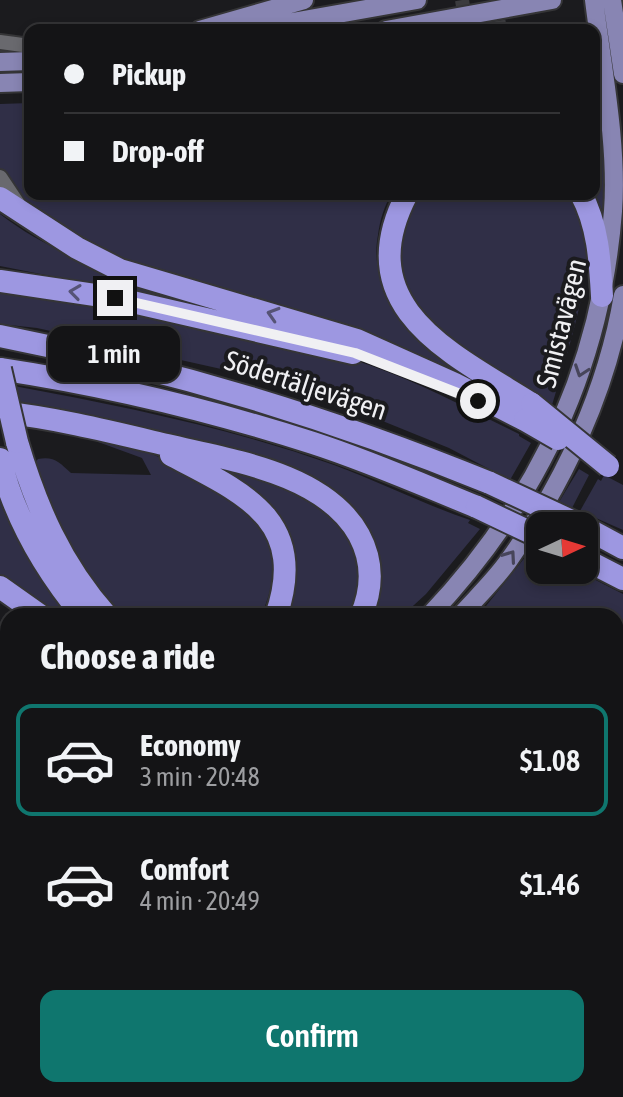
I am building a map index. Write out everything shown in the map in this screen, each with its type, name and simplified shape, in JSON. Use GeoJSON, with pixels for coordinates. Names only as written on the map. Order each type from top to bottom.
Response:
{"type":"FeatureCollection","features":[{"type":"Feature","properties":{"kind":"highway"},"geometry":{"type":"LineString","coordinates":[[0,198],[77,248],[120,270],[357,340],[455,384],[529,412]]}},
{"type":"Feature","properties":{"kind":"highway"},"geometry":{"type":"LineString","coordinates":[[404,200],[394,219],[387,257],[396,290],[412,319],[442,347],[529,412],[616,471]]}},
{"type":"Feature","properties":{"kind":"highway"},"geometry":{"type":"LineString","coordinates":[[584,200],[590,210],[612,295]]}},
{"type":"Feature","properties":{"kind":"highway"},"geometry":{"type":"LineString","coordinates":[[0,281],[115,298],[355,353],[529,412]]}},
{"type":"Feature","properties":{"kind":"highway","name":"Södertäljevägen"},"geometry":{"type":"LineString","coordinates":[[0,336],[81,352],[247,395],[371,436],[490,483],[551,512]]}},
{"type":"Feature","properties":{"kind":"highway"},"geometry":{"type":"LineString","coordinates":[[0,369],[17,442],[43,517],[62,556],[99,608]]}},
{"type":"Feature","properties":{"kind":"highway","name":"Södertäljevägen"},"geometry":{"type":"LineString","coordinates":[[0,369],[143,395],[246,423],[362,460],[526,530]]}},
{"type":"Feature","properties":{"kind":"highway"},"geometry":{"type":"LineString","coordinates":[[0,412],[90,427],[253,466],[308,487],[333,503],[351,520],[366,548],[370,586],[363,608]]}},
{"type":"Feature","properties":{"kind":"highway"},"geometry":{"type":"LineString","coordinates":[[138,438],[218,480],[250,501],[271,520],[286,569],[284,594],[279,608]]}},
{"type":"Feature","properties":{"kind":"highway"},"geometry":{"type":"LineString","coordinates":[[0,459],[6,484],[23,525],[44,562],[77,608]]}},
{"type":"Feature","properties":{"kind":"highway","name":"Södertäljevägen"},"geometry":{"type":"LineString","coordinates":[[598,535],[623,548]]}},
{"type":"Feature","properties":{"kind":"highway"},"geometry":{"type":"LineString","coordinates":[[598,566],[623,579]]}},
{"type":"Feature","properties":{"kind":"highway"},"geometry":{"type":"LineString","coordinates":[[0,587],[30,608]]}},
{"type":"Feature","properties":{"kind":"main road"},"geometry":{"type":"LineString","coordinates":[[221,24],[304,0]]}},
{"type":"Feature","properties":{"kind":"main road"},"geometry":{"type":"LineString","coordinates":[[282,24],[417,0]]}},
{"type":"Feature","properties":{"kind":"main road"},"geometry":{"type":"LineString","coordinates":[[423,24],[552,0]]}},
{"type":"Feature","properties":{"kind":"main road","name":"Smistavägen"},"geometry":{"type":"LineString","coordinates":[[594,0],[598,24]]}},
{"type":"Feature","properties":{"kind":"main road"},"geometry":{"type":"LineString","coordinates":[[612,0],[623,74]]}},
{"type":"Feature","properties":{"kind":"main road","name":"Smistavägen"},"geometry":{"type":"LineString","coordinates":[[467,608],[508,562],[554,490],[594,402],[611,353],[615,113],[600,32]]}},
{"type":"Feature","properties":{"kind":"main road"},"geometry":{"type":"LineString","coordinates":[[0,62],[24,61]]}},
{"type":"Feature","properties":{"kind":"main road"},"geometry":{"type":"LineString","coordinates":[[0,83],[24,82]]}},
{"type":"Feature","properties":{"kind":"main road","name":"Smistavägen"},"geometry":{"type":"LineString","coordinates":[[436,608],[489,547],[534,479],[568,409],[612,295]]}},
{"type":"Feature","properties":{"kind":"street"},"geometry":{"type":"LineString","coordinates":[[0,42],[24,45]]}},
{"type":"Feature","properties":{"kind":"street"},"geometry":{"type":"LineString","coordinates":[[0,177],[27,217]]}},
{"type":"Feature","properties":{"kind":"shaded area"},"geometry":{"type":"Polygon","coordinates":[[[24,103],[24,200],[389,200],[378,235],[377,261],[383,284],[411,323],[486,390],[362,333],[315,316],[107,257],[25,203],[0,172],[0,104],[24,103]]]}},
{"type":"Feature","properties":{"kind":"shaded area"},"geometry":{"type":"Polygon","coordinates":[[[600,129],[606,185],[602,210],[597,200],[600,200],[600,129]]]}},
{"type":"Feature","properties":{"kind":"shaded area"},"geometry":{"type":"Polygon","coordinates":[[[413,200],[573,200],[587,234],[586,271],[551,409],[444,335],[418,307],[401,277],[397,231],[413,200]]]}},
{"type":"Feature","properties":{"kind":"shaded area"},"geometry":{"type":"Polygon","coordinates":[[[0,214],[28,233],[92,265],[263,321],[0,266],[0,214]]]}},
{"type":"Feature","properties":{"kind":"shaded area"},"geometry":{"type":"Polygon","coordinates":[[[0,290],[27,291],[200,322],[328,352],[426,388],[519,434],[531,443],[510,480],[449,448],[340,404],[257,377],[37,328],[0,324],[0,290]]]}},
{"type":"Feature","properties":{"kind":"shaded area"},"geometry":{"type":"Polygon","coordinates":[[[14,386],[176,419],[255,440],[351,472],[470,520],[468,523],[480,529],[411,608],[369,608],[375,590],[327,490],[18,406],[14,386]]]}},
{"type":"Feature","properties":{"kind":"shaded area"},"geometry":{"type":"Polygon","coordinates":[[[79,435],[133,447],[173,464],[253,516],[263,529],[271,553],[272,579],[264,608],[114,608],[70,542],[34,464],[38,459],[48,458],[71,473],[151,475],[142,458],[79,435]]]}},
{"type":"Feature","properties":{"kind":"shaded area"},"geometry":{"type":"Polygon","coordinates":[[[206,462],[298,489],[333,515],[353,544],[357,561],[358,579],[350,608],[285,608],[290,545],[206,462]]]}},
{"type":"Feature","properties":{"kind":"shaded area"},"geometry":{"type":"Polygon","coordinates":[[[579,469],[589,475],[572,508],[559,502],[579,469]]]}},
{"type":"Feature","properties":{"kind":"shaded area"},"geometry":{"type":"Polygon","coordinates":[[[604,475],[623,485],[623,530],[598,519],[598,512],[580,511],[598,479],[601,481],[604,475]]]}},
{"type":"Feature","properties":{"kind":"shaded area"},"geometry":{"type":"Polygon","coordinates":[[[0,497],[12,525],[69,608],[40,608],[0,578],[0,497]]]}},
{"type":"Feature","properties":{"kind":"shaded area"},"geometry":{"type":"Polygon","coordinates":[[[526,556],[526,584],[598,584],[598,581],[623,594],[623,608],[484,608],[526,556]]]}},
{"type":"Feature","properties":{"kind":"tunnel"},"geometry":{"type":"LineString","coordinates":[[462,0],[466,24]]}},
{"type":"Feature","properties":{"kind":"tunnel"},"geometry":{"type":"LineString","coordinates":[[495,0],[499,24]]}},
{"type":"Feature","properties":{"kind":"route"},"geometry":{"type":"LineString","coordinates":[[115,298],[355,353],[478,401]]}}]}
